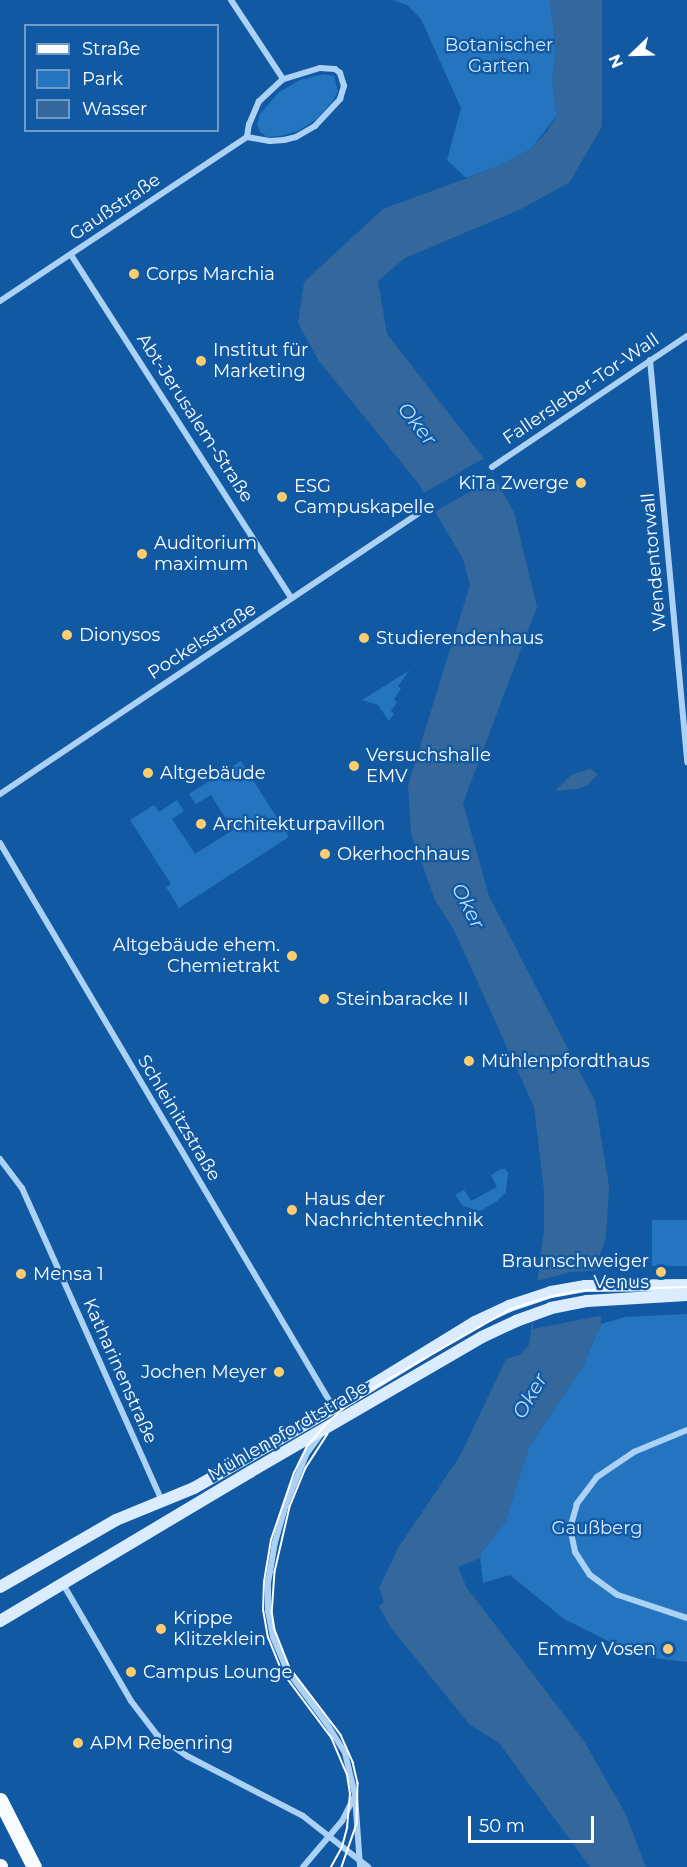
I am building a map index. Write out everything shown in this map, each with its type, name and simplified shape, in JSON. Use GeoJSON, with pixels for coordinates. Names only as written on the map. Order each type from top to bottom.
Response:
{"type":"FeatureCollection","features":[{"type":"Feature","properties":{"kind":"main road","name":"Mühlenpfordtstraße"},"geometry":{"type":"LineString","coordinates":[[0,1587],[116,1520],[194,1488],[475,1322],[534,1297],[567,1289],[604,1285],[687,1285]]}},
{"type":"Feature","properties":{"kind":"main road","name":"Mühlenpfordtstraße"},"geometry":{"type":"LineString","coordinates":[[0,1621],[482,1337],[534,1314],[570,1304],[687,1295]]}},
{"type":"Feature","properties":{"kind":"main road"},"geometry":{"type":"LineString","coordinates":[[0,1800],[34,1867]]}},
{"type":"Feature","properties":{"kind":"street"},"geometry":{"type":"LineString","coordinates":[[231,0],[283,79]]}},
{"type":"Feature","properties":{"kind":"street"},"geometry":{"type":"LineString","coordinates":[[329,68],[340,73],[344,91],[326,117],[296,137],[270,141],[247,137],[249,124],[259,101],[283,79],[312,69],[329,68]]}},
{"type":"Feature","properties":{"kind":"street","name":"Gaußstraße"},"geometry":{"type":"LineString","coordinates":[[0,301],[247,137]]}},
{"type":"Feature","properties":{"kind":"street","name":"Abt-Jerusalem-Straße"},"geometry":{"type":"LineString","coordinates":[[71,255],[291,598]]}},
{"type":"Feature","properties":{"kind":"street","name":"Fallersleber-Tor-Wall"},"geometry":{"type":"LineString","coordinates":[[492,467],[687,336]]}},
{"type":"Feature","properties":{"kind":"street","name":"Wendentorwall"},"geometry":{"type":"LineString","coordinates":[[650,360],[687,762]]}},
{"type":"Feature","properties":{"kind":"street","name":"Pockelsstraße"},"geometry":{"type":"LineString","coordinates":[[0,794],[419,513]]}},
{"type":"Feature","properties":{"kind":"street","name":"Schleinitzstraße"},"geometry":{"type":"LineString","coordinates":[[0,843],[333,1407]]}},
{"type":"Feature","properties":{"kind":"street","name":"Katharinenstraße"},"geometry":{"type":"LineString","coordinates":[[0,1159],[22,1188],[162,1501]]}},
{"type":"Feature","properties":{"kind":"street"},"geometry":{"type":"LineString","coordinates":[[687,1430],[634,1452],[597,1477],[577,1504],[570,1528],[575,1552],[590,1575],[618,1595],[687,1618]]}},
{"type":"Feature","properties":{"kind":"street"},"geometry":{"type":"LineString","coordinates":[[323,1431],[306,1455],[286,1504],[275,1542],[268,1583],[268,1611],[273,1636],[287,1670],[327,1724],[345,1753],[355,1795],[360,1864]]}},
{"type":"Feature","properties":{"kind":"street"},"geometry":{"type":"LineString","coordinates":[[63,1584],[131,1701],[157,1735],[186,1756],[303,1816],[360,1864],[368,1867]]}},
{"type":"Feature","properties":{"kind":"street"},"geometry":{"type":"LineString","coordinates":[[303,1867],[342,1821],[355,1795]]}},
{"type":"Feature","properties":{"kind":"green space","name":"Botanischer Garten"},"geometry":{"type":"Polygon","coordinates":[[[393,0],[550,0],[556,51],[552,80],[557,115],[531,149],[497,167],[466,178],[447,160],[461,108],[421,19],[407,5],[393,0]]]}},
{"type":"Feature","properties":{"kind":"green space"},"geometry":{"type":"Polygon","coordinates":[[[324,74],[334,76],[338,91],[332,102],[317,119],[298,131],[280,136],[267,137],[260,132],[257,125],[260,114],[279,92],[300,80],[324,74]]]}},
{"type":"Feature","properties":{"kind":"green space"},"geometry":{"type":"Polygon","coordinates":[[[410,670],[398,686],[401,689],[394,699],[397,702],[391,711],[394,714],[389,721],[378,705],[362,700],[410,670]]]}},
{"type":"Feature","properties":{"kind":"green space"},"geometry":{"type":"Polygon","coordinates":[[[241,761],[289,837],[179,908],[166,887],[171,884],[130,820],[154,805],[159,812],[177,800],[184,811],[172,819],[195,854],[233,830],[211,795],[196,804],[189,794],[241,761]]]}},
{"type":"Feature","properties":{"kind":"green space"},"geometry":{"type":"Polygon","coordinates":[[[505,1169],[508,1173],[506,1192],[496,1202],[480,1211],[463,1206],[455,1195],[464,1190],[471,1201],[497,1187],[491,1175],[505,1169]]]}},
{"type":"Feature","properties":{"kind":"green space"},"geometry":{"type":"Polygon","coordinates":[[[652,1220],[687,1220],[687,1266],[652,1266],[652,1220]]]}},
{"type":"Feature","properties":{"kind":"green space","name":"Gaußberg"},"geometry":{"type":"Polygon","coordinates":[[[687,1314],[687,1662],[638,1656],[564,1619],[510,1575],[483,1583],[480,1558],[481,1553],[505,1522],[529,1446],[582,1368],[601,1324],[625,1317],[687,1314]]]}},
{"type":"Feature","properties":{"kind":"water","name":"Oker"},"geometry":{"type":"Polygon","coordinates":[[[550,0],[602,0],[602,126],[570,182],[521,209],[405,258],[378,281],[387,334],[485,460],[514,512],[537,607],[463,803],[489,896],[595,1101],[609,1186],[606,1238],[598,1260],[601,1324],[582,1368],[529,1446],[505,1522],[481,1553],[480,1558],[458,1567],[467,1588],[584,1741],[625,1813],[646,1867],[590,1867],[499,1743],[470,1725],[391,1628],[379,1606],[384,1602],[379,1588],[398,1548],[460,1456],[506,1359],[520,1355],[529,1345],[544,1231],[544,1191],[534,1107],[454,930],[435,900],[411,833],[408,785],[470,585],[463,559],[418,483],[319,361],[298,323],[304,282],[383,209],[497,167],[531,149],[548,130],[557,115],[552,80],[556,51],[550,0]]]}},
{"type":"Feature","properties":{"kind":"water"},"geometry":{"type":"Polygon","coordinates":[[[590,769],[598,774],[588,785],[578,789],[555,791],[571,775],[590,769]]]}},
{"type":"Feature","properties":{"kind":"pier"},"geometry":{"type":"Polygon","coordinates":[[[486,457],[497,476],[433,513],[422,494],[486,457]]]}},
{"type":"Feature","properties":{"kind":"pier"},"geometry":{"type":"Polygon","coordinates":[[[602,1270],[604,1315],[533,1329],[536,1281],[571,1272],[602,1270]]]}},
{"type":"Feature","properties":{"kind":"tram line"},"geometry":{"type":"LineString","coordinates":[[331,1867],[342,1847],[347,1828],[350,1794],[347,1775],[332,1739],[282,1672],[268,1638],[263,1611],[264,1582],[271,1540],[294,1473],[306,1448],[328,1422],[356,1398],[511,1309],[552,1296],[587,1290],[687,1287]]}},
{"type":"Feature","properties":{"kind":"tram line"},"geometry":{"type":"LineString","coordinates":[[328,1434],[306,1468],[290,1507],[275,1572],[272,1611],[275,1630],[290,1668],[341,1735],[353,1762],[358,1783],[357,1824],[342,1867]]}},
{"type":"Feature","properties":{"kind":"place","name":"Corps Marchia"},"geometry":{"type":"Point","coordinates":[134,274]}},
{"type":"Feature","properties":{"kind":"place","name":"Institut für Marketing"},"geometry":{"type":"Point","coordinates":[201,361]}},
{"type":"Feature","properties":{"kind":"place","name":"KiTa Zwerge"},"geometry":{"type":"Point","coordinates":[581,483]}},
{"type":"Feature","properties":{"kind":"place","name":"ESG Campuskapelle"},"geometry":{"type":"Point","coordinates":[282,497]}},
{"type":"Feature","properties":{"kind":"place","name":"Auditorium maximum"},"geometry":{"type":"Point","coordinates":[142,554]}},
{"type":"Feature","properties":{"kind":"place","name":"Dionysos"},"geometry":{"type":"Point","coordinates":[67,635]}},
{"type":"Feature","properties":{"kind":"place","name":"Studierendenhaus"},"geometry":{"type":"Point","coordinates":[364,638]}},
{"type":"Feature","properties":{"kind":"place","name":"Versuchshalle EMV"},"geometry":{"type":"Point","coordinates":[354,766]}},
{"type":"Feature","properties":{"kind":"place","name":"Altgebäude"},"geometry":{"type":"Point","coordinates":[148,773]}},
{"type":"Feature","properties":{"kind":"place","name":"Architekturpavillon"},"geometry":{"type":"Point","coordinates":[201,824]}},
{"type":"Feature","properties":{"kind":"place","name":"Okerhochhaus"},"geometry":{"type":"Point","coordinates":[325,854]}},
{"type":"Feature","properties":{"kind":"place","name":"Altgebäude ehem. Chemietrakt"},"geometry":{"type":"Point","coordinates":[292,956]}},
{"type":"Feature","properties":{"kind":"place","name":"Steinbaracke II"},"geometry":{"type":"Point","coordinates":[324,999]}},
{"type":"Feature","properties":{"kind":"place","name":"Mühlenpfordthaus"},"geometry":{"type":"Point","coordinates":[469,1061]}},
{"type":"Feature","properties":{"kind":"place","name":"Haus der Nachrichtentechnik"},"geometry":{"type":"Point","coordinates":[292,1210]}},
{"type":"Feature","properties":{"kind":"place","name":"Braunschweiger Venus"},"geometry":{"type":"Point","coordinates":[661,1272]}},
{"type":"Feature","properties":{"kind":"place","name":"Mensa 1"},"geometry":{"type":"Point","coordinates":[21,1274]}},
{"type":"Feature","properties":{"kind":"place","name":"Jochen Meyer"},"geometry":{"type":"Point","coordinates":[279,1372]}},
{"type":"Feature","properties":{"kind":"place","name":"Krippe Klitzeklein"},"geometry":{"type":"Point","coordinates":[161,1629]}},
{"type":"Feature","properties":{"kind":"place","name":"Emmy Vosen"},"geometry":{"type":"Point","coordinates":[668,1649]}},
{"type":"Feature","properties":{"kind":"place","name":"Campus Lounge"},"geometry":{"type":"Point","coordinates":[131,1672]}},
{"type":"Feature","properties":{"kind":"place","name":"APM Rebenring"},"geometry":{"type":"Point","coordinates":[78,1743]}}]}
